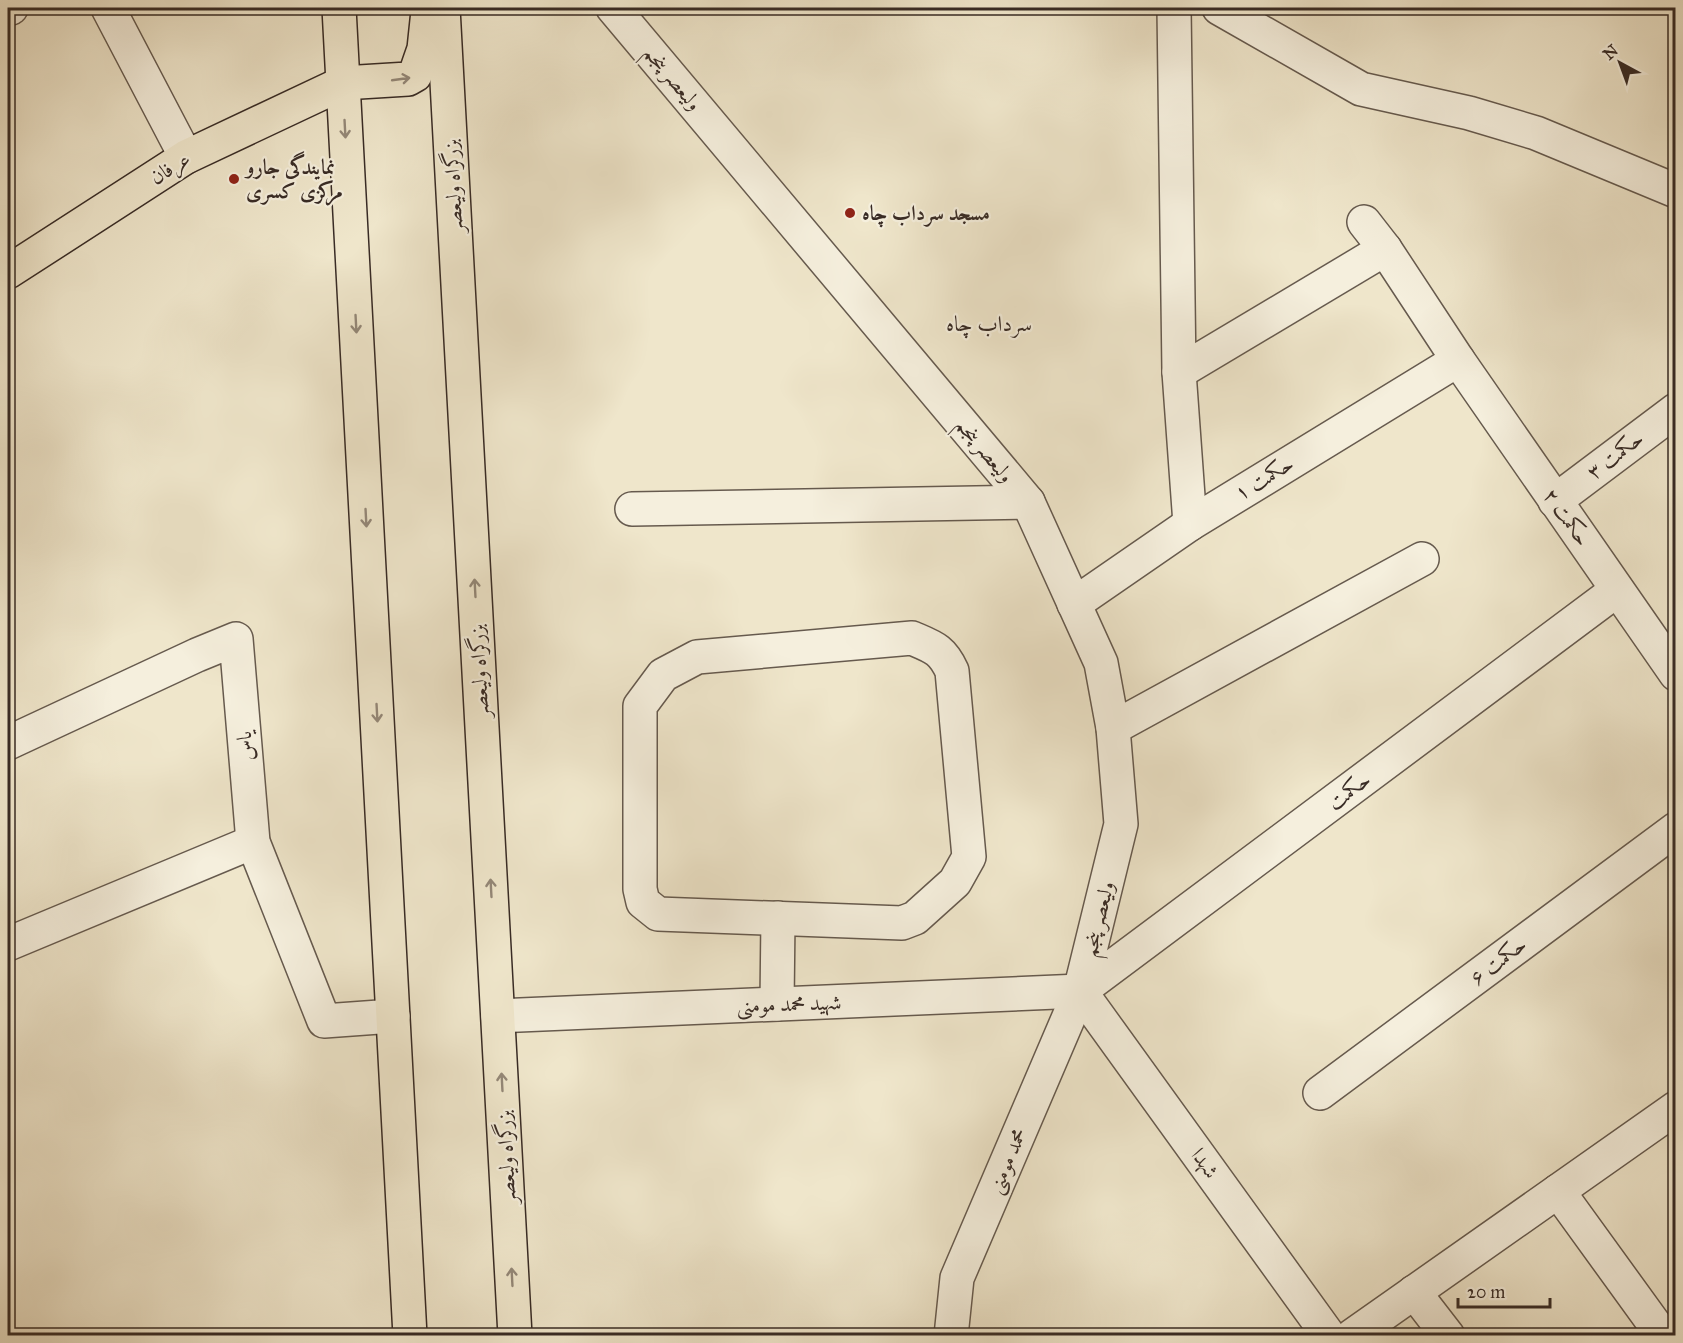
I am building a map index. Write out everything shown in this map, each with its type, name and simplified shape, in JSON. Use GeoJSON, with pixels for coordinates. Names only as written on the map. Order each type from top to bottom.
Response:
{"type":"FeatureCollection","features":[{"type":"Feature","properties":{"kind":"main road"},"geometry":{"type":"LineString","coordinates":[[339,8],[410,1335]]}},
{"type":"Feature","properties":{"kind":"main road"},"geometry":{"type":"LineString","coordinates":[[343,83],[408,79],[415,75],[424,50],[428,8]]}},
{"type":"Feature","properties":{"kind":"main road","name":"بزرگراه ولیعصر"},"geometry":{"type":"LineString","coordinates":[[443,8],[515,1335]]}},
{"type":"Feature","properties":{"kind":"main road","name":"عرفان"},"geometry":{"type":"LineString","coordinates":[[8,272],[186,157],[343,83]]}},
{"type":"Feature","properties":{"kind":"street"},"geometry":{"type":"LineString","coordinates":[[108,8],[186,157]]}},
{"type":"Feature","properties":{"kind":"street","name":"ولیعصر پنجم"},"geometry":{"type":"LineString","coordinates":[[613,8],[1029,502],[1101,663],[1113,728],[1121,824],[1080,992]]}},
{"type":"Feature","properties":{"kind":"street"},"geometry":{"type":"LineString","coordinates":[[1174,8],[1179,372],[1190,524]]}},
{"type":"Feature","properties":{"kind":"street"},"geometry":{"type":"LineString","coordinates":[[1219,8],[1361,89],[1469,113],[1536,133],[1676,191]]}},
{"type":"Feature","properties":{"kind":"street","name":"حکمت ۲"},"geometry":{"type":"LineString","coordinates":[[1364,222],[1385,249],[1458,360],[1676,674]]}},
{"type":"Feature","properties":{"kind":"street"},"geometry":{"type":"LineString","coordinates":[[1179,372],[1385,249]]}},
{"type":"Feature","properties":{"kind":"street","name":"حکمت ۱"},"geometry":{"type":"LineString","coordinates":[[1074,604],[1190,524],[1458,360]]}},
{"type":"Feature","properties":{"kind":"street","name":"حکمت ۳"},"geometry":{"type":"LineString","coordinates":[[1555,501],[1676,410]]}},
{"type":"Feature","properties":{"kind":"street"},"geometry":{"type":"LineString","coordinates":[[632,509],[1029,502]]}},
{"type":"Feature","properties":{"kind":"street"},"geometry":{"type":"LineString","coordinates":[[1113,728],[1422,559]]}},
{"type":"Feature","properties":{"kind":"street","name":"حکمت"},"geometry":{"type":"LineString","coordinates":[[1080,992],[1617,590]]}},
{"type":"Feature","properties":{"kind":"street"},"geometry":{"type":"LineString","coordinates":[[912,638],[936,648],[952,671],[969,857],[955,882],[915,918],[902,923],[778,918],[658,914],[643,902],[640,889],[640,706],[663,675],[697,657],[912,638]]}},
{"type":"Feature","properties":{"kind":"street","name":"یاس"},"geometry":{"type":"LineString","coordinates":[[8,743],[236,639],[253,843],[324,1021],[393,1016]]}},
{"type":"Feature","properties":{"kind":"street","name":"حکمت ۶"},"geometry":{"type":"LineString","coordinates":[[1320,1093],[1676,829]]}},
{"type":"Feature","properties":{"kind":"street"},"geometry":{"type":"LineString","coordinates":[[8,944],[253,843]]}},
{"type":"Feature","properties":{"kind":"street"},"geometry":{"type":"LineString","coordinates":[[777,1004],[778,918]]}},
{"type":"Feature","properties":{"kind":"street","name":"شهید محمد مومنی"},"geometry":{"type":"LineString","coordinates":[[498,1016],[1080,992]]}},
{"type":"Feature","properties":{"kind":"street","name":"محمد مومنی"},"geometry":{"type":"LineString","coordinates":[[951,1335],[957,1278],[1080,992]]}},
{"type":"Feature","properties":{"kind":"street","name":"شهدا"},"geometry":{"type":"LineString","coordinates":[[1080,992],[1329,1335]]}},
{"type":"Feature","properties":{"kind":"street"},"geometry":{"type":"LineString","coordinates":[[1352,1335],[1676,1108]]}},
{"type":"Feature","properties":{"kind":"street"},"geometry":{"type":"LineString","coordinates":[[1558,1191],[1663,1335]]}},
{"type":"Feature","properties":{"kind":"street"},"geometry":{"type":"LineString","coordinates":[[1414,1292],[1448,1335]]}},
{"type":"Feature","properties":{"kind":"place","name":"نمایندگی جارو مرکزی کسری"},"geometry":{"type":"Point","coordinates":[234,179]}},
{"type":"Feature","properties":{"kind":"place","name":"مسجد سرداب چاه"},"geometry":{"type":"Point","coordinates":[850,213]}},
{"type":"Feature","properties":{"kind":"district","name":"سرداب چاه"},"geometry":{"type":"Point","coordinates":[989,323]}}]}
